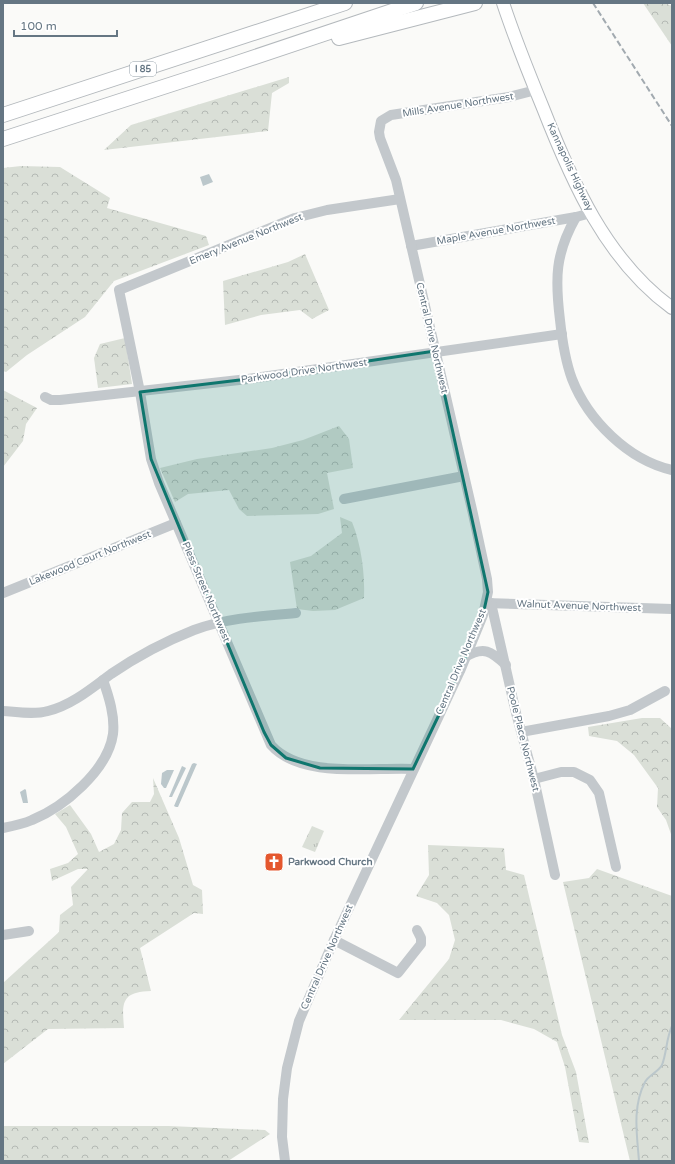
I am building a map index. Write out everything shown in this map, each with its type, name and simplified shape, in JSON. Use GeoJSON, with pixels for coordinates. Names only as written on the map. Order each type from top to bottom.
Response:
{"type":"FeatureCollection","features":[{"type":"Feature","properties":{"kind":"highway"},"geometry":{"type":"LineString","coordinates":[[283,24],[330,3]]}},
{"type":"Feature","properties":{"kind":"highway","name":"I 85"},"geometry":{"type":"LineString","coordinates":[[3,115],[345,3]]}},
{"type":"Feature","properties":{"kind":"highway","name":"I 85"},"geometry":{"type":"LineString","coordinates":[[3,138],[228,66],[416,3]]}},
{"type":"Feature","properties":{"kind":"highway"},"geometry":{"type":"LineString","coordinates":[[228,66],[475,3]]}},
{"type":"Feature","properties":{"kind":"main road","name":"Kannapolis Highway"},"geometry":{"type":"LineString","coordinates":[[504,4],[558,145],[583,216],[618,254],[634,275],[672,308]]}},
{"type":"Feature","properties":{"kind":"street","name":"Mills Avenue Northwest"},"geometry":{"type":"LineString","coordinates":[[381,121],[391,116],[509,97],[536,90]]}},
{"type":"Feature","properties":{"kind":"street","name":"Central Drive Northwest"},"geometry":{"type":"LineString","coordinates":[[285,1161],[282,1137],[283,1099],[290,1053],[299,1021],[334,940],[489,603],[487,579],[396,180],[380,138],[379,132],[381,121]]}},
{"type":"Feature","properties":{"kind":"street","name":"Emery Avenue Northwest"},"geometry":{"type":"LineString","coordinates":[[119,290],[295,218],[327,210],[400,198]]}},
{"type":"Feature","properties":{"kind":"street","name":"Maple Avenue Northwest"},"geometry":{"type":"LineString","coordinates":[[411,246],[583,216]]}},
{"type":"Feature","properties":{"kind":"street"},"geometry":{"type":"LineString","coordinates":[[583,216],[564,241],[556,277],[562,334],[572,380],[584,401],[602,426],[628,449],[652,463],[672,470]]}},
{"type":"Feature","properties":{"kind":"street","name":"Pless Street Northwest"},"geometry":{"type":"LineString","coordinates":[[119,290],[140,392],[151,459],[176,523],[219,622],[264,732],[271,745],[286,758],[304,765],[320,768],[413,769]]}},
{"type":"Feature","properties":{"kind":"street","name":"Parkwood Drive Northwest"},"geometry":{"type":"LineString","coordinates":[[45,397],[51,400],[60,400],[248,379],[562,334]]}},
{"type":"Feature","properties":{"kind":"street"},"geometry":{"type":"LineString","coordinates":[[344,499],[464,476]]}},
{"type":"Feature","properties":{"kind":"street","name":"Lakewood Court Northwest"},"geometry":{"type":"LineString","coordinates":[[3,594],[176,523]]}},
{"type":"Feature","properties":{"kind":"street","name":"Walnut Avenue Northwest"},"geometry":{"type":"LineString","coordinates":[[489,603],[672,609]]}},
{"type":"Feature","properties":{"kind":"street","name":"Poole Place Northwest"},"geometry":{"type":"LineString","coordinates":[[489,603],[534,779],[555,875]]}},
{"type":"Feature","properties":{"kind":"street"},"geometry":{"type":"LineString","coordinates":[[3,711],[39,713],[50,711],[66,704],[162,645],[194,630],[219,622],[296,613]]}},
{"type":"Feature","properties":{"kind":"street"},"geometry":{"type":"LineString","coordinates":[[465,657],[474,652],[485,651],[492,654],[506,665]]}},
{"type":"Feature","properties":{"kind":"street"},"geometry":{"type":"LineString","coordinates":[[3,828],[32,820],[49,812],[85,783],[104,758],[113,733],[112,714],[103,680]]}},
{"type":"Feature","properties":{"kind":"street"},"geometry":{"type":"LineString","coordinates":[[521,732],[608,716],[630,710],[664,691]]}},
{"type":"Feature","properties":{"kind":"street"},"geometry":{"type":"LineString","coordinates":[[534,779],[561,772],[574,772],[590,780],[599,793],[616,867]]}},
{"type":"Feature","properties":{"kind":"street"},"geometry":{"type":"LineString","coordinates":[[334,940],[398,973],[421,944],[421,938],[417,930]]}},
{"type":"Feature","properties":{"kind":"street"},"geometry":{"type":"LineString","coordinates":[[3,935],[29,931]]}},
{"type":"Feature","properties":{"kind":"highlighted area"},"geometry":{"type":"Polygon","coordinates":[[[435,351],[488,592],[483,615],[460,671],[413,769],[320,768],[286,758],[271,745],[264,732],[151,459],[140,392],[248,379],[435,351]]]}},
{"type":"Feature","properties":{"kind":"green space"},"geometry":{"type":"Polygon","coordinates":[[[643,3],[665,3],[672,6],[672,46],[643,3]]]}},
{"type":"Feature","properties":{"kind":"green space"},"geometry":{"type":"Polygon","coordinates":[[[289,77],[289,83],[272,93],[268,131],[104,150],[131,125],[289,77]]]}},
{"type":"Feature","properties":{"kind":"green space"},"geometry":{"type":"Polygon","coordinates":[[[21,166],[60,167],[110,198],[107,208],[206,236],[209,245],[114,281],[85,317],[27,355],[6,372],[3,371],[3,168],[21,166]]]}},
{"type":"Feature","properties":{"kind":"green space"},"geometry":{"type":"Polygon","coordinates":[[[305,254],[329,310],[312,319],[300,310],[261,315],[225,325],[223,281],[288,262],[305,254]]]}},
{"type":"Feature","properties":{"kind":"green space"},"geometry":{"type":"Polygon","coordinates":[[[125,338],[132,384],[98,388],[94,358],[100,344],[125,338]]]}},
{"type":"Feature","properties":{"kind":"green space"},"geometry":{"type":"Polygon","coordinates":[[[3,390],[37,408],[26,424],[23,441],[3,467],[3,390]]]}},
{"type":"Feature","properties":{"kind":"green space"},"geometry":{"type":"Polygon","coordinates":[[[339,426],[349,439],[353,468],[327,473],[334,509],[318,514],[247,516],[239,509],[229,490],[188,494],[175,502],[160,468],[197,459],[272,448],[303,440],[339,426]]]}},
{"type":"Feature","properties":{"kind":"green space"},"geometry":{"type":"Polygon","coordinates":[[[340,517],[352,522],[358,540],[362,559],[364,598],[335,610],[313,611],[297,609],[290,562],[311,556],[342,533],[340,517]]]}},
{"type":"Feature","properties":{"kind":"green space"},"geometry":{"type":"Polygon","coordinates":[[[642,718],[660,718],[672,729],[672,837],[666,820],[657,807],[658,788],[634,755],[617,741],[589,736],[588,727],[642,718]]]}},
{"type":"Feature","properties":{"kind":"green space"},"geometry":{"type":"Polygon","coordinates":[[[153,778],[179,838],[193,885],[202,890],[203,914],[194,913],[140,948],[151,991],[134,994],[126,1000],[123,1012],[124,1028],[48,1029],[3,1064],[3,983],[59,932],[60,915],[73,905],[71,887],[88,869],[78,869],[52,881],[50,869],[68,863],[78,854],[66,827],[55,814],[70,805],[91,834],[99,852],[114,844],[121,830],[122,813],[132,802],[150,802],[154,794],[153,778]]]}},
{"type":"Feature","properties":{"kind":"green space"},"geometry":{"type":"Polygon","coordinates":[[[312,826],[324,831],[315,852],[302,847],[312,826]]]}},
{"type":"Feature","properties":{"kind":"green space"},"geometry":{"type":"Polygon","coordinates":[[[428,845],[504,848],[506,870],[524,875],[562,1035],[576,1072],[589,1143],[579,1142],[565,1067],[557,1042],[534,1029],[501,1020],[399,1020],[449,959],[455,940],[449,915],[437,903],[416,896],[429,875],[428,845]]]}},
{"type":"Feature","properties":{"kind":"green space"},"geometry":{"type":"Polygon","coordinates":[[[597,869],[672,896],[672,1161],[630,1161],[563,882],[589,878],[597,869]]]}},
{"type":"Feature","properties":{"kind":"green space"},"geometry":{"type":"Polygon","coordinates":[[[3,1126],[169,1126],[265,1130],[270,1134],[228,1161],[3,1161],[3,1126]]]}},
{"type":"Feature","properties":{"kind":"shaded area"},"geometry":{"type":"Polygon","coordinates":[[[209,174],[213,182],[203,186],[200,177],[209,174]]]}},
{"type":"Feature","properties":{"kind":"shaded area"},"geometry":{"type":"Polygon","coordinates":[[[192,764],[197,764],[178,807],[176,807],[174,806],[192,764]]]}},
{"type":"Feature","properties":{"kind":"shaded area"},"geometry":{"type":"Polygon","coordinates":[[[182,766],[186,768],[172,797],[169,797],[182,766]]]}},
{"type":"Feature","properties":{"kind":"shaded area"},"geometry":{"type":"Polygon","coordinates":[[[167,770],[174,770],[166,788],[164,788],[161,784],[162,773],[167,770]]]}},
{"type":"Feature","properties":{"kind":"shaded area"},"geometry":{"type":"Polygon","coordinates":[[[25,789],[28,803],[23,803],[20,792],[25,789]]]}},
{"type":"Feature","properties":{"kind":"waterway"},"geometry":{"type":"LineString","coordinates":[[639,1161],[636,1121],[638,1101],[645,1082],[662,1065],[672,1026]]}},
{"type":"Feature","properties":{"kind":"railway"},"geometry":{"type":"LineString","coordinates":[[593,3],[672,126]]}},
{"type":"Feature","properties":{"kind":"place","name":"Parkwood Church"},"geometry":{"type":"Point","coordinates":[274,862]}}]}
